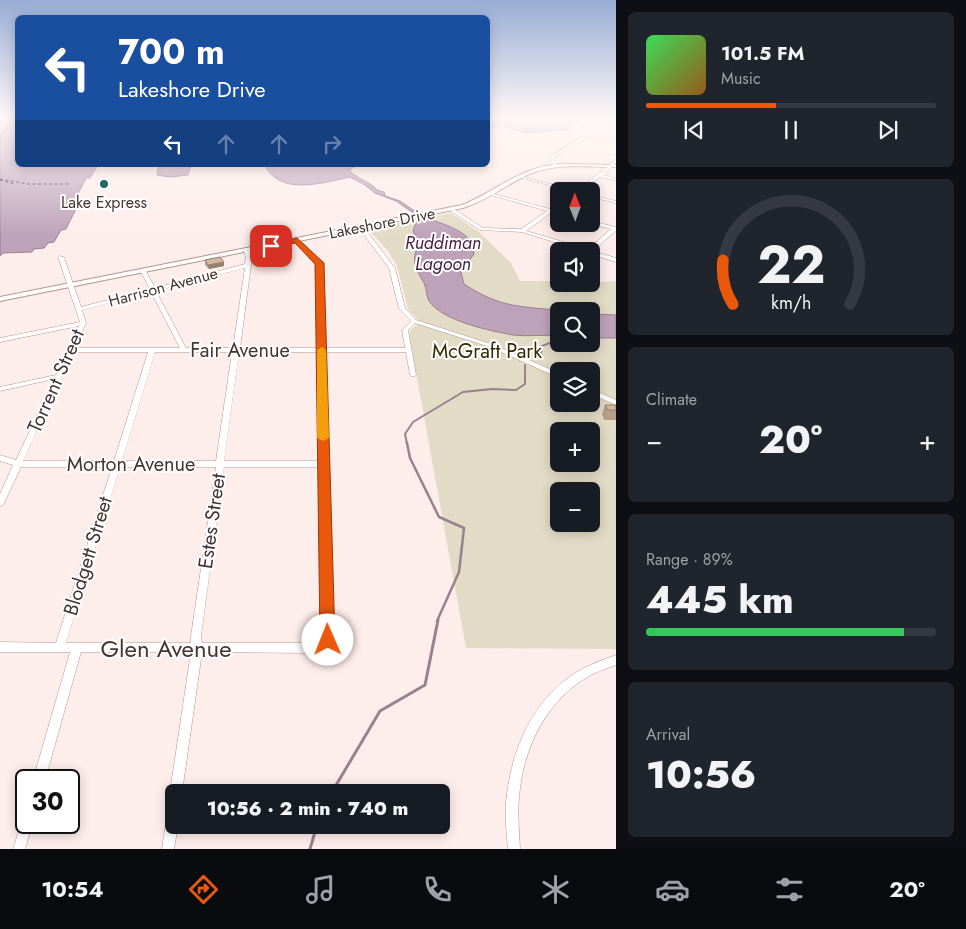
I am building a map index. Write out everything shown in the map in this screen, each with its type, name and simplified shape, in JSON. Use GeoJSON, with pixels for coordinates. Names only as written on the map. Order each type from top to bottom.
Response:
{"type":"FeatureCollection","features":[{"type":"Feature","properties":{"kind":"main road","name":"Lakeshore Drive"},"geometry":{"type":"LineString","coordinates":[[0,299],[144,272],[450,209],[473,203],[536,170],[555,166],[614,166]]}},
{"type":"Feature","properties":{"kind":"street"},"geometry":{"type":"LineString","coordinates":[[552,158],[555,166]]}},
{"type":"Feature","properties":{"kind":"street"},"geometry":{"type":"LineString","coordinates":[[590,182],[614,166],[616,161]]}},
{"type":"Feature","properties":{"kind":"street"},"geometry":{"type":"LineString","coordinates":[[600,176],[616,180]]}},
{"type":"Feature","properties":{"kind":"street"},"geometry":{"type":"LineString","coordinates":[[521,177],[550,184]]}},
{"type":"Feature","properties":{"kind":"street"},"geometry":{"type":"LineString","coordinates":[[492,194],[550,210]]}},
{"type":"Feature","properties":{"kind":"street"},"geometry":{"type":"LineString","coordinates":[[600,198],[616,202]]}},
{"type":"Feature","properties":{"kind":"street"},"geometry":{"type":"LineString","coordinates":[[450,209],[478,228],[522,231],[558,242]]}},
{"type":"Feature","properties":{"kind":"street"},"geometry":{"type":"LineString","coordinates":[[522,231],[550,211]]}},
{"type":"Feature","properties":{"kind":"street"},"geometry":{"type":"LineString","coordinates":[[600,225],[616,229]]}},
{"type":"Feature","properties":{"kind":"street"},"geometry":{"type":"LineString","coordinates":[[360,226],[392,268],[402,309],[414,322],[492,346],[550,372]]}},
{"type":"Feature","properties":{"kind":"street"},"geometry":{"type":"LineString","coordinates":[[600,243],[616,229]]}},
{"type":"Feature","properties":{"kind":"street"},"geometry":{"type":"LineString","coordinates":[[297,240],[319,263],[324,464]]}},
{"type":"Feature","properties":{"kind":"street","name":"Estes Street"},"geometry":{"type":"LineString","coordinates":[[177,784],[248,265],[249,256],[247,251]]}},
{"type":"Feature","properties":{"kind":"street"},"geometry":{"type":"LineString","coordinates":[[600,255],[616,260]]}},
{"type":"Feature","properties":{"kind":"street","name":"Torrent Street"},"geometry":{"type":"LineString","coordinates":[[0,503],[83,323],[61,257]]}},
{"type":"Feature","properties":{"kind":"street","name":"Harrison Avenue"},"geometry":{"type":"LineString","coordinates":[[79,309],[248,265]]}},
{"type":"Feature","properties":{"kind":"street"},"geometry":{"type":"LineString","coordinates":[[144,272],[184,350]]}},
{"type":"Feature","properties":{"kind":"street"},"geometry":{"type":"LineString","coordinates":[[413,375],[405,328],[414,322]]}},
{"type":"Feature","properties":{"kind":"street"},"geometry":{"type":"LineString","coordinates":[[0,340],[83,323]]}},
{"type":"Feature","properties":{"kind":"street","name":"Fair Avenue"},"geometry":{"type":"LineString","coordinates":[[71,350],[408,350]]}},
{"type":"Feature","properties":{"kind":"street","name":"Blodgett Street"},"geometry":{"type":"LineString","coordinates":[[60,647],[152,350]]}},
{"type":"Feature","properties":{"kind":"street"},"geometry":{"type":"LineString","coordinates":[[0,389],[59,376]]}},
{"type":"Feature","properties":{"kind":"street"},"geometry":{"type":"LineString","coordinates":[[600,395],[616,403]]}},
{"type":"Feature","properties":{"kind":"street","name":"Morton Avenue"},"geometry":{"type":"LineString","coordinates":[[0,458],[18,464],[324,464]]}},
{"type":"Feature","properties":{"kind":"street","name":"Glen Avenue"},"geometry":{"type":"LineString","coordinates":[[0,647],[312,648],[324,645],[328,638],[324,464]]}},
{"type":"Feature","properties":{"kind":"street","name":"Blodgett Street"},"geometry":{"type":"LineString","coordinates":[[42,769],[77,648]]}},
{"type":"Feature","properties":{"kind":"street"},"geometry":{"type":"LineString","coordinates":[[514,849],[512,831],[514,783],[523,747],[530,729],[556,694],[586,671],[616,660]]}},
{"type":"Feature","properties":{"kind":"street"},"geometry":{"type":"LineString","coordinates":[[19,849],[23,834]]}},
{"type":"Feature","properties":{"kind":"street"},"geometry":{"type":"LineString","coordinates":[[168,849],[170,834]]}},
{"type":"Feature","properties":{"kind":"green space","name":"McGraft Park"},"geometry":{"type":"Polygon","coordinates":[[[451,213],[479,232],[511,263],[520,281],[550,281],[550,292],[600,292],[600,282],[616,281],[616,649],[466,648],[409,334],[411,329],[420,322],[408,309],[397,266],[388,251],[368,229],[451,213]]]}},
{"type":"Feature","properties":{"kind":"water"},"geometry":{"type":"Polygon","coordinates":[[[0,158],[15,158],[15,167],[97,167],[90,178],[86,178],[75,200],[80,201],[66,229],[61,230],[54,242],[48,243],[44,248],[34,249],[32,252],[3,253],[0,256],[0,158]]]}},
{"type":"Feature","properties":{"kind":"water"},"geometry":{"type":"Polygon","coordinates":[[[159,167],[190,167],[188,175],[170,177],[157,175],[159,167]]]}},
{"type":"Feature","properties":{"kind":"water"},"geometry":{"type":"Polygon","coordinates":[[[266,167],[354,167],[349,170],[356,176],[377,190],[384,192],[385,196],[400,201],[416,212],[412,212],[396,201],[375,193],[350,177],[309,185],[298,185],[288,184],[279,180],[266,167]]]}},
{"type":"Feature","properties":{"kind":"water","name":"Ruddiman Lagoon"},"geometry":{"type":"Polygon","coordinates":[[[425,219],[436,221],[457,230],[468,238],[473,246],[474,254],[461,272],[464,284],[477,292],[501,302],[550,310],[550,335],[519,336],[492,331],[455,319],[435,308],[428,299],[425,285],[415,264],[416,250],[419,245],[413,231],[416,222],[425,219]]]}},
{"type":"Feature","properties":{"kind":"water"},"geometry":{"type":"Polygon","coordinates":[[[600,314],[616,315],[616,338],[600,338],[600,314]]]}},
{"type":"Feature","properties":{"kind":"building"},"geometry":{"type":"Polygon","coordinates":[[[220,257],[224,262],[208,265],[205,260],[220,257]]]}},
{"type":"Feature","properties":{"kind":"building"},"geometry":{"type":"Polygon","coordinates":[[[605,405],[616,405],[616,410],[608,410],[605,405]]]}},
{"type":"Feature","properties":{"kind":"waterway"},"geometry":{"type":"LineString","coordinates":[[534,358],[541,353],[542,346],[550,343]]}},
{"type":"Feature","properties":{"kind":"waterway"},"geometry":{"type":"LineString","coordinates":[[407,444],[405,434],[413,422],[463,392],[492,389],[516,390],[525,384],[525,365]]}},
{"type":"Feature","properties":{"kind":"waterway"},"geometry":{"type":"LineString","coordinates":[[407,443],[410,458],[439,517],[464,528],[459,572],[437,621]]}},
{"type":"Feature","properties":{"kind":"waterway"},"geometry":{"type":"LineString","coordinates":[[337,784],[380,711],[425,685],[438,620]]}},
{"type":"Feature","properties":{"kind":"waterway"},"geometry":{"type":"LineString","coordinates":[[310,849],[314,834]]}},
{"type":"Feature","properties":{"kind":"ferry route"},"geometry":{"type":"LineString","coordinates":[[0,179],[28,184],[70,184]]}},
{"type":"Feature","properties":{"kind":"ferry route"},"geometry":{"type":"LineString","coordinates":[[0,180],[14,184]]}},
{"type":"Feature","properties":{"kind":"slow traffic"},"geometry":{"type":"LineString","coordinates":[[322,350],[323,438]]}},
{"type":"Feature","properties":{"kind":"place","name":"Lake Express"},"geometry":{"type":"Point","coordinates":[104,184]}},
{"type":"Feature","properties":{"kind":"route"},"geometry":{"type":"LineString","coordinates":[[271,246],[297,240],[319,263],[328,640]]}}]}
